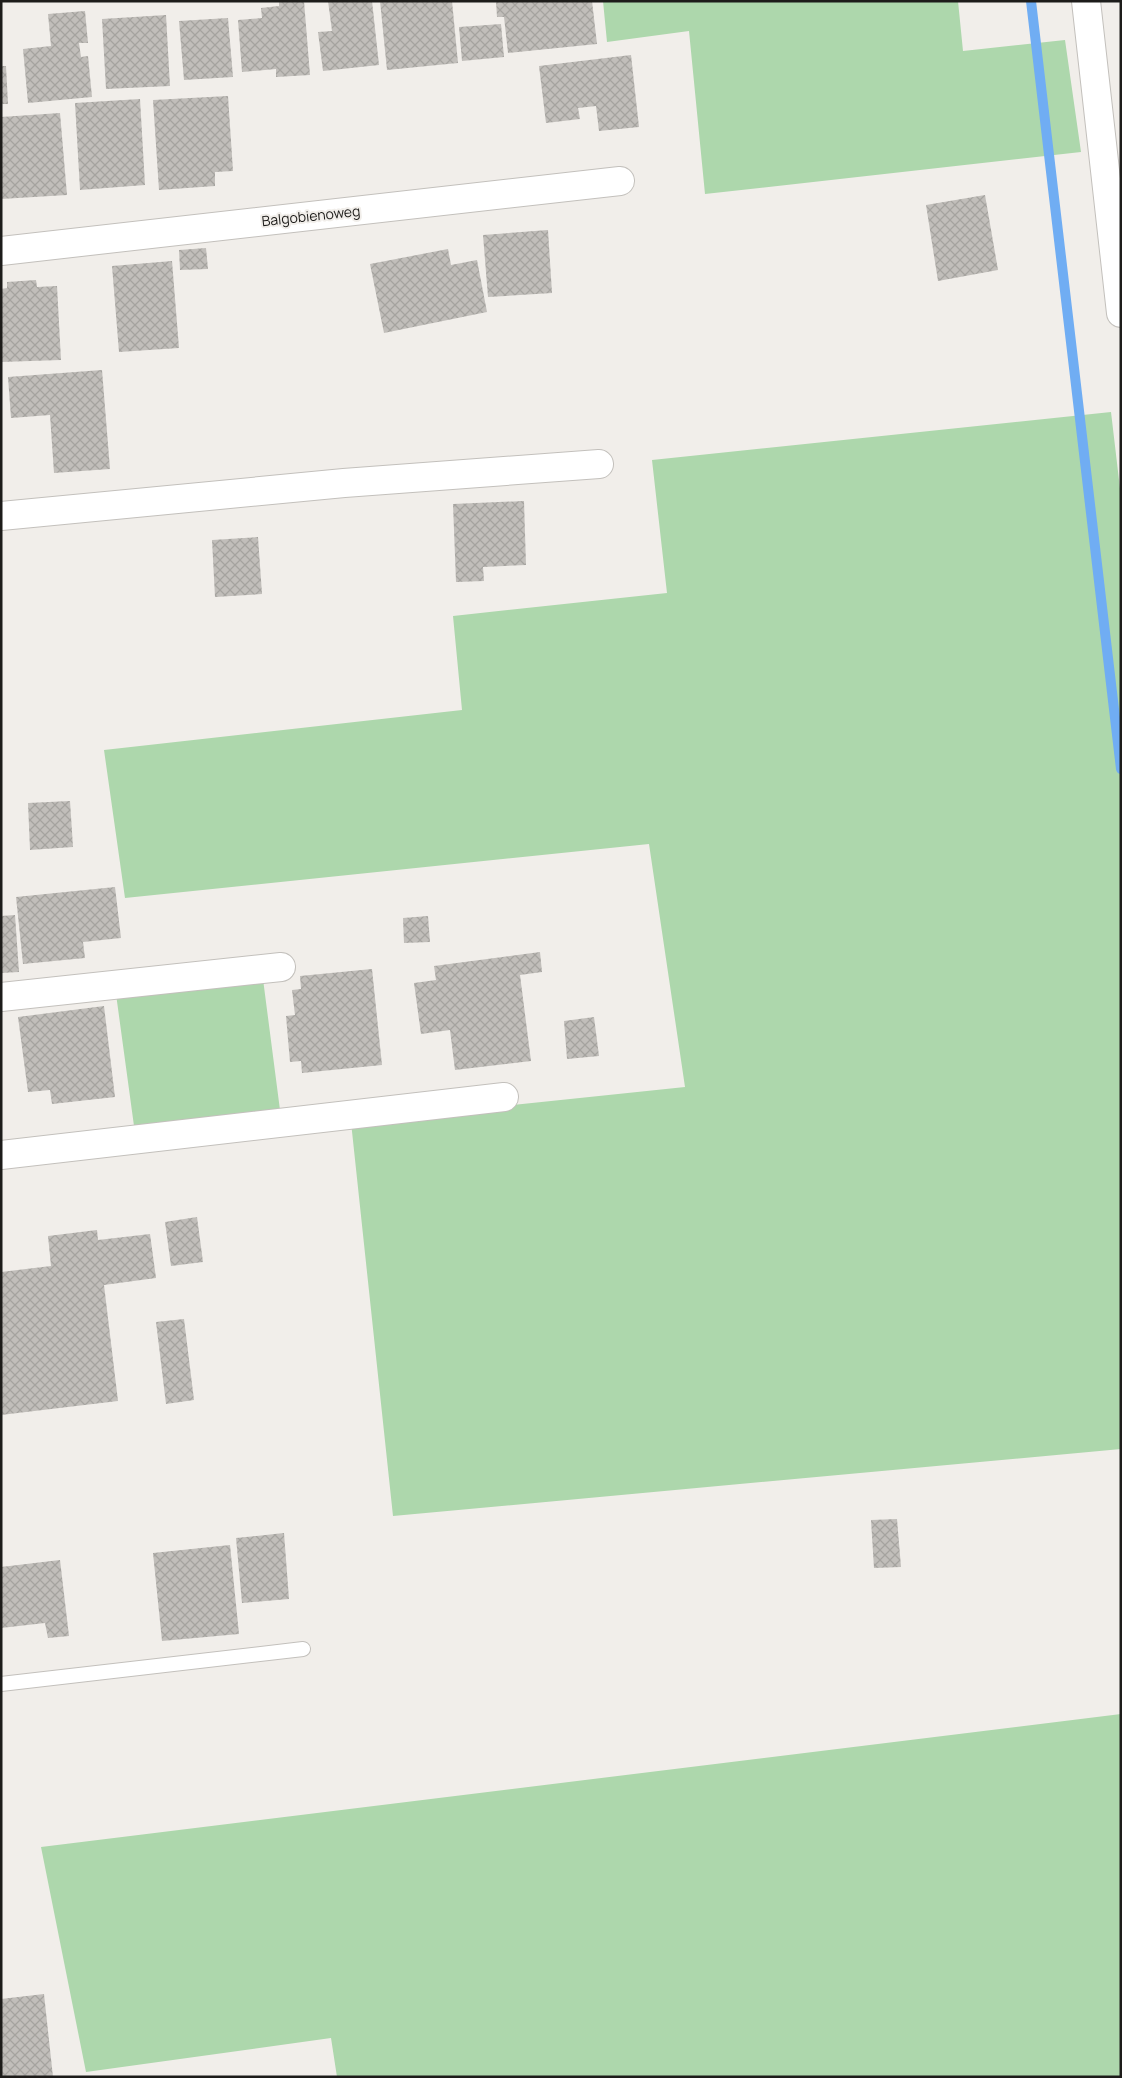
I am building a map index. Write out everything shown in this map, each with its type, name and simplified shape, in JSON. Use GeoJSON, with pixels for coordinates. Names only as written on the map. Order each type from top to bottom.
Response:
{"type":"FeatureCollection","features":[{"type":"Feature","properties":{"kind":"street"},"geometry":{"type":"LineString","coordinates":[[1086,1],[1121,313]]}},
{"type":"Feature","properties":{"kind":"street","name":"Balgobienoweg"},"geometry":{"type":"LineString","coordinates":[[1,251],[620,181]]}},
{"type":"Feature","properties":{"kind":"street"},"geometry":{"type":"LineString","coordinates":[[1,516],[344,483],[599,464]]}},
{"type":"Feature","properties":{"kind":"street"},"geometry":{"type":"LineString","coordinates":[[1,998],[281,967]]}},
{"type":"Feature","properties":{"kind":"street"},"geometry":{"type":"LineString","coordinates":[[1,1155],[504,1098]]}},
{"type":"Feature","properties":{"kind":"lane"},"geometry":{"type":"LineString","coordinates":[[1,1684],[303,1649]]}},
{"type":"Feature","properties":{"kind":"green space"},"geometry":{"type":"Polygon","coordinates":[[[603,1],[958,1],[963,51],[1065,40],[1081,152],[705,194],[689,31],[607,42],[603,1]]]}},
{"type":"Feature","properties":{"kind":"green space"},"geometry":{"type":"Polygon","coordinates":[[[1111,412],[1121,497],[1121,1449],[393,1516],[351,1122],[685,1087],[649,844],[125,898],[104,750],[462,710],[453,616],[667,593],[652,460],[1111,412]]]}},
{"type":"Feature","properties":{"kind":"green space"},"geometry":{"type":"Polygon","coordinates":[[[263,979],[280,1110],[134,1126],[116,994],[263,979]]]}},
{"type":"Feature","properties":{"kind":"green space"},"geometry":{"type":"Polygon","coordinates":[[[1121,1714],[1121,2077],[337,2077],[331,2038],[86,2072],[41,1847],[1121,1714]]]}},
{"type":"Feature","properties":{"kind":"building"},"geometry":{"type":"Polygon","coordinates":[[[279,1],[304,1],[310,75],[276,77],[276,69],[242,72],[238,20],[262,18],[261,8],[279,6],[279,1]]]}},
{"type":"Feature","properties":{"kind":"building"},"geometry":{"type":"Polygon","coordinates":[[[328,1],[372,1],[379,65],[323,71],[318,32],[332,31],[328,1]]]}},
{"type":"Feature","properties":{"kind":"building"},"geometry":{"type":"Polygon","coordinates":[[[380,1],[452,1],[458,63],[387,70],[380,1]]]}},
{"type":"Feature","properties":{"kind":"building"},"geometry":{"type":"Polygon","coordinates":[[[496,1],[592,1],[597,44],[508,53],[504,17],[497,17],[496,1]]]}},
{"type":"Feature","properties":{"kind":"building"},"geometry":{"type":"Polygon","coordinates":[[[85,11],[88,43],[79,43],[81,57],[88,56],[92,97],[28,103],[23,49],[51,46],[48,14],[85,11]]]}},
{"type":"Feature","properties":{"kind":"building"},"geometry":{"type":"Polygon","coordinates":[[[166,15],[170,86],[106,89],[102,19],[166,15]]]}},
{"type":"Feature","properties":{"kind":"building"},"geometry":{"type":"Polygon","coordinates":[[[228,18],[233,77],[184,80],[179,21],[228,18]]]}},
{"type":"Feature","properties":{"kind":"building"},"geometry":{"type":"Polygon","coordinates":[[[501,24],[504,57],[462,61],[459,27],[501,24]]]}},
{"type":"Feature","properties":{"kind":"building"},"geometry":{"type":"Polygon","coordinates":[[[631,55],[639,127],[599,131],[596,106],[578,108],[580,119],[546,123],[539,66],[631,55]]]}},
{"type":"Feature","properties":{"kind":"building"},"geometry":{"type":"Polygon","coordinates":[[[1,66],[6,66],[8,104],[1,104],[1,66]]]}},
{"type":"Feature","properties":{"kind":"building"},"geometry":{"type":"Polygon","coordinates":[[[228,96],[233,171],[215,172],[215,186],[159,190],[153,100],[228,96]]]}},
{"type":"Feature","properties":{"kind":"building"},"geometry":{"type":"Polygon","coordinates":[[[140,99],[145,185],[80,190],[75,103],[140,99]]]}},
{"type":"Feature","properties":{"kind":"building"},"geometry":{"type":"Polygon","coordinates":[[[60,113],[67,195],[1,199],[1,117],[60,113]]]}},
{"type":"Feature","properties":{"kind":"building"},"geometry":{"type":"Polygon","coordinates":[[[985,195],[998,270],[938,281],[926,205],[985,195]]]}},
{"type":"Feature","properties":{"kind":"building"},"geometry":{"type":"Polygon","coordinates":[[[548,230],[552,293],[488,297],[483,235],[548,230]]]}},
{"type":"Feature","properties":{"kind":"building"},"geometry":{"type":"Polygon","coordinates":[[[206,248],[208,269],[180,270],[179,250],[206,248]]]}},
{"type":"Feature","properties":{"kind":"building"},"geometry":{"type":"Polygon","coordinates":[[[448,249],[451,265],[477,260],[487,312],[384,333],[370,264],[448,249]]]}},
{"type":"Feature","properties":{"kind":"building"},"geometry":{"type":"Polygon","coordinates":[[[172,261],[179,348],[119,352],[112,266],[172,261]]]}},
{"type":"Feature","properties":{"kind":"building"},"geometry":{"type":"Polygon","coordinates":[[[36,280],[37,287],[57,286],[61,360],[1,362],[1,289],[7,288],[7,282],[36,280]]]}},
{"type":"Feature","properties":{"kind":"building"},"geometry":{"type":"Polygon","coordinates":[[[102,370],[110,469],[54,473],[50,415],[11,418],[8,377],[102,370]]]}},
{"type":"Feature","properties":{"kind":"building"},"geometry":{"type":"Polygon","coordinates":[[[524,501],[526,565],[483,567],[484,581],[456,582],[453,504],[524,501]]]}},
{"type":"Feature","properties":{"kind":"building"},"geometry":{"type":"Polygon","coordinates":[[[258,537],[262,594],[215,597],[212,540],[258,537]]]}},
{"type":"Feature","properties":{"kind":"building"},"geometry":{"type":"Polygon","coordinates":[[[70,801],[73,847],[30,850],[28,803],[70,801]]]}},
{"type":"Feature","properties":{"kind":"building"},"geometry":{"type":"Polygon","coordinates":[[[115,887],[121,938],[83,942],[85,958],[23,964],[16,897],[115,887]]]}},
{"type":"Feature","properties":{"kind":"building"},"geometry":{"type":"Polygon","coordinates":[[[15,915],[19,972],[1,973],[1,916],[15,915]]]}},
{"type":"Feature","properties":{"kind":"building"},"geometry":{"type":"Polygon","coordinates":[[[428,916],[430,942],[404,943],[403,918],[428,916]]]}},
{"type":"Feature","properties":{"kind":"building"},"geometry":{"type":"Polygon","coordinates":[[[540,952],[542,972],[520,975],[531,1061],[455,1070],[450,1030],[421,1034],[414,983],[436,980],[434,966],[540,952]]]}},
{"type":"Feature","properties":{"kind":"building"},"geometry":{"type":"Polygon","coordinates":[[[372,969],[382,1065],[302,1073],[301,1061],[290,1062],[286,1016],[295,1015],[292,990],[301,989],[300,976],[372,969]]]}},
{"type":"Feature","properties":{"kind":"building"},"geometry":{"type":"Polygon","coordinates":[[[104,1006],[115,1097],[52,1104],[50,1090],[28,1092],[18,1017],[104,1006]]]}},
{"type":"Feature","properties":{"kind":"building"},"geometry":{"type":"Polygon","coordinates":[[[594,1017],[599,1056],[567,1059],[564,1021],[594,1017]]]}},
{"type":"Feature","properties":{"kind":"building"},"geometry":{"type":"Polygon","coordinates":[[[197,1217],[203,1262],[171,1266],[165,1222],[197,1217]]]}},
{"type":"Feature","properties":{"kind":"building"},"geometry":{"type":"Polygon","coordinates":[[[97,1230],[98,1240],[150,1234],[156,1278],[104,1285],[118,1401],[1,1415],[1,1272],[51,1266],[48,1236],[97,1230]]]}},
{"type":"Feature","properties":{"kind":"building"},"geometry":{"type":"Polygon","coordinates":[[[184,1319],[194,1400],[166,1404],[156,1322],[184,1319]]]}},
{"type":"Feature","properties":{"kind":"building"},"geometry":{"type":"Polygon","coordinates":[[[897,1519],[901,1567],[874,1568],[871,1520],[897,1519]]]}},
{"type":"Feature","properties":{"kind":"building"},"geometry":{"type":"Polygon","coordinates":[[[284,1533],[289,1599],[242,1603],[236,1538],[284,1533]]]}},
{"type":"Feature","properties":{"kind":"building"},"geometry":{"type":"Polygon","coordinates":[[[230,1545],[239,1634],[162,1641],[153,1553],[230,1545]]]}},
{"type":"Feature","properties":{"kind":"building"},"geometry":{"type":"Polygon","coordinates":[[[60,1560],[69,1636],[48,1638],[45,1623],[1,1628],[1,1567],[60,1560]]]}},
{"type":"Feature","properties":{"kind":"building"},"geometry":{"type":"Polygon","coordinates":[[[44,1994],[53,2077],[1,2077],[1,1999],[44,1994]]]}},
{"type":"Feature","properties":{"kind":"waterway"},"geometry":{"type":"LineString","coordinates":[[1031,1],[1121,769]]}}]}
